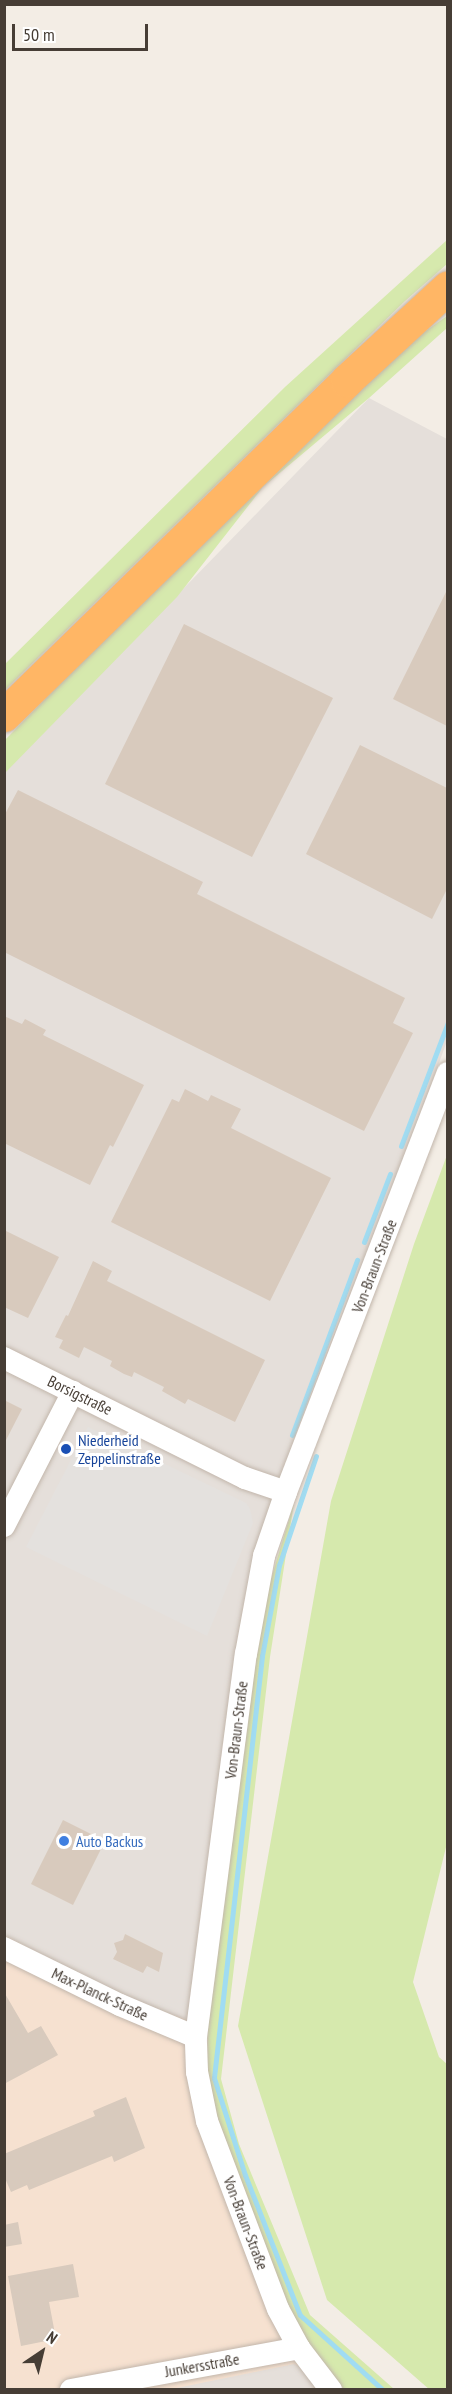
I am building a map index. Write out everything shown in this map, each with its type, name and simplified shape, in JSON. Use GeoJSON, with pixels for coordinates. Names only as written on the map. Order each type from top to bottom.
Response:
{"type":"FeatureCollection","features":[{"type":"Feature","properties":{"kind":"highway"},"geometry":{"type":"LineString","coordinates":[[4,715],[347,380],[447,287]]}},
{"type":"Feature","properties":{"kind":"street","name":"Von-Braun-Straße"},"geometry":{"type":"LineString","coordinates":[[331,2390],[299,2348],[278,2309],[207,2121],[197,2072],[196,2037],[246,1654],[264,1556],[286,1492],[447,1073]]}},
{"type":"Feature","properties":{"kind":"street","name":"Borsigstraße"},"geometry":{"type":"LineString","coordinates":[[4,1358],[245,1478],[286,1492]]}},
{"type":"Feature","properties":{"kind":"street"},"geometry":{"type":"LineString","coordinates":[[4,1527],[73,1392]]}},
{"type":"Feature","properties":{"kind":"street","name":"Max-Planck-Straße"},"geometry":{"type":"LineString","coordinates":[[4,1948],[120,2005],[196,2037]]}},
{"type":"Feature","properties":{"kind":"street","name":"Junkersstraße"},"geometry":{"type":"LineString","coordinates":[[71,2390],[299,2348]]}},
{"type":"Feature","properties":{"kind":"shaded area"},"geometry":{"type":"Polygon","coordinates":[[[369,398],[447,439],[447,1041],[256,1565],[189,2020],[128,2000],[5,1935],[4,773],[369,398]]]}},
{"type":"Feature","properties":{"kind":"shaded area"},"geometry":{"type":"Polygon","coordinates":[[[88,1427],[246,1503],[250,1509],[253,1523],[207,1636],[26,1547],[88,1427]]]}},
{"type":"Feature","properties":{"kind":"shaded area"},"geometry":{"type":"Polygon","coordinates":[[[4,1935],[128,2000],[189,2020],[319,2389],[5,2389],[4,1935]]]}},
{"type":"Feature","properties":{"kind":"shaded area"},"geometry":{"type":"Polygon","coordinates":[[[294,2364],[301,2367],[319,2389],[167,2390],[294,2364]]]}},
{"type":"Feature","properties":{"kind":"green space"},"geometry":{"type":"Polygon","coordinates":[[[447,240],[447,264],[405,301],[5,690],[5,664],[285,387],[447,240]]]}},
{"type":"Feature","properties":{"kind":"green space"},"geometry":{"type":"Polygon","coordinates":[[[447,316],[447,328],[369,398],[263,487],[366,384],[420,335],[447,316]]]}},
{"type":"Feature","properties":{"kind":"green space"},"geometry":{"type":"Polygon","coordinates":[[[263,487],[177,597],[5,773],[5,740],[165,577],[263,487]]]}},
{"type":"Feature","properties":{"kind":"green space"},"geometry":{"type":"Polygon","coordinates":[[[447,1155],[448,1839],[413,1982],[439,2057],[448,2065],[447,2389],[430,2390],[327,2300],[238,2026],[331,1501],[414,1244],[447,1155]]]}},
{"type":"Feature","properties":{"kind":"green space"},"geometry":{"type":"Polygon","coordinates":[[[294,1503],[270,1657],[221,2079],[239,2144],[310,2315],[394,2389],[344,2389],[310,2348],[289,2314],[221,2129],[210,2092],[207,2062],[208,2023],[228,1853],[265,1599],[294,1503]]]}},
{"type":"Feature","properties":{"kind":"building"},"geometry":{"type":"Polygon","coordinates":[[[447,590],[447,726],[393,699],[447,590]]]}},
{"type":"Feature","properties":{"kind":"building"},"geometry":{"type":"Polygon","coordinates":[[[184,624],[333,698],[252,857],[105,784],[184,624]]]}},
{"type":"Feature","properties":{"kind":"building"},"geometry":{"type":"Polygon","coordinates":[[[360,745],[447,788],[447,889],[432,919],[306,854],[360,745]]]}},
{"type":"Feature","properties":{"kind":"building"},"geometry":{"type":"Polygon","coordinates":[[[18,790],[203,882],[197,894],[405,998],[393,1023],[413,1033],[364,1131],[4,952],[4,816],[18,790]]]}},
{"type":"Feature","properties":{"kind":"building"},"geometry":{"type":"Polygon","coordinates":[[[4,1016],[22,1024],[25,1019],[46,1030],[43,1035],[144,1085],[113,1147],[110,1145],[90,1185],[4,1143],[4,1016]]]}},
{"type":"Feature","properties":{"kind":"building"},"geometry":{"type":"Polygon","coordinates":[[[185,1089],[208,1101],[211,1095],[241,1109],[231,1128],[331,1178],[270,1301],[111,1222],[172,1099],[179,1102],[185,1089]]]}},
{"type":"Feature","properties":{"kind":"building"},"geometry":{"type":"Polygon","coordinates":[[[4,1230],[59,1257],[28,1318],[4,1307],[4,1230]]]}},
{"type":"Feature","properties":{"kind":"building"},"geometry":{"type":"Polygon","coordinates":[[[93,1261],[112,1271],[107,1281],[265,1360],[235,1422],[188,1399],[185,1404],[162,1391],[164,1387],[134,1372],[132,1377],[124,1374],[110,1366],[112,1361],[84,1347],[79,1358],[59,1348],[63,1340],[55,1337],[66,1315],[68,1316],[93,1261]]]}},
{"type":"Feature","properties":{"kind":"building"},"geometry":{"type":"Polygon","coordinates":[[[4,1400],[22,1409],[4,1444],[4,1400]]]}},
{"type":"Feature","properties":{"kind":"building"},"geometry":{"type":"Polygon","coordinates":[[[63,1820],[105,1841],[73,1905],[31,1884],[63,1820]]]}},
{"type":"Feature","properties":{"kind":"building"},"geometry":{"type":"Polygon","coordinates":[[[125,1934],[163,1953],[159,1972],[147,1966],[143,1973],[113,1959],[117,1952],[114,1943],[123,1940],[125,1934]]]}},
{"type":"Feature","properties":{"kind":"building"},"geometry":{"type":"Polygon","coordinates":[[[4,1992],[28,2033],[41,2026],[58,2055],[4,2084],[4,1992]]]}},
{"type":"Feature","properties":{"kind":"building"},"geometry":{"type":"Polygon","coordinates":[[[126,2097],[145,2148],[114,2162],[112,2156],[29,2190],[27,2185],[11,2192],[4,2176],[4,2154],[95,2116],[93,2111],[126,2097]]]}},
{"type":"Feature","properties":{"kind":"building"},"geometry":{"type":"Polygon","coordinates":[[[18,2222],[22,2244],[4,2247],[4,2225],[18,2222]]]}},
{"type":"Feature","properties":{"kind":"building"},"geometry":{"type":"Polygon","coordinates":[[[73,2264],[79,2297],[49,2302],[56,2339],[21,2346],[8,2276],[73,2264]]]}},
{"type":"Feature","properties":{"kind":"waterway"},"geometry":{"type":"LineString","coordinates":[[401,1146],[448,1022]]}},
{"type":"Feature","properties":{"kind":"waterway"},"geometry":{"type":"LineString","coordinates":[[364,1242],[390,1174]]}},
{"type":"Feature","properties":{"kind":"waterway"},"geometry":{"type":"LineString","coordinates":[[292,1435],[357,1260]]}},
{"type":"Feature","properties":{"kind":"waterway"},"geometry":{"type":"LineString","coordinates":[[316,1456],[279,1565],[262,1656],[214,2078],[245,2175],[300,2315],[383,2390]]}},
{"type":"Feature","properties":{"kind":"place","name":"Niederheid Zeppelinstraße"},"geometry":{"type":"Point","coordinates":[66,1449]}},
{"type":"Feature","properties":{"kind":"place","name":"Auto Backus"},"geometry":{"type":"Point","coordinates":[64,1841]}}]}
